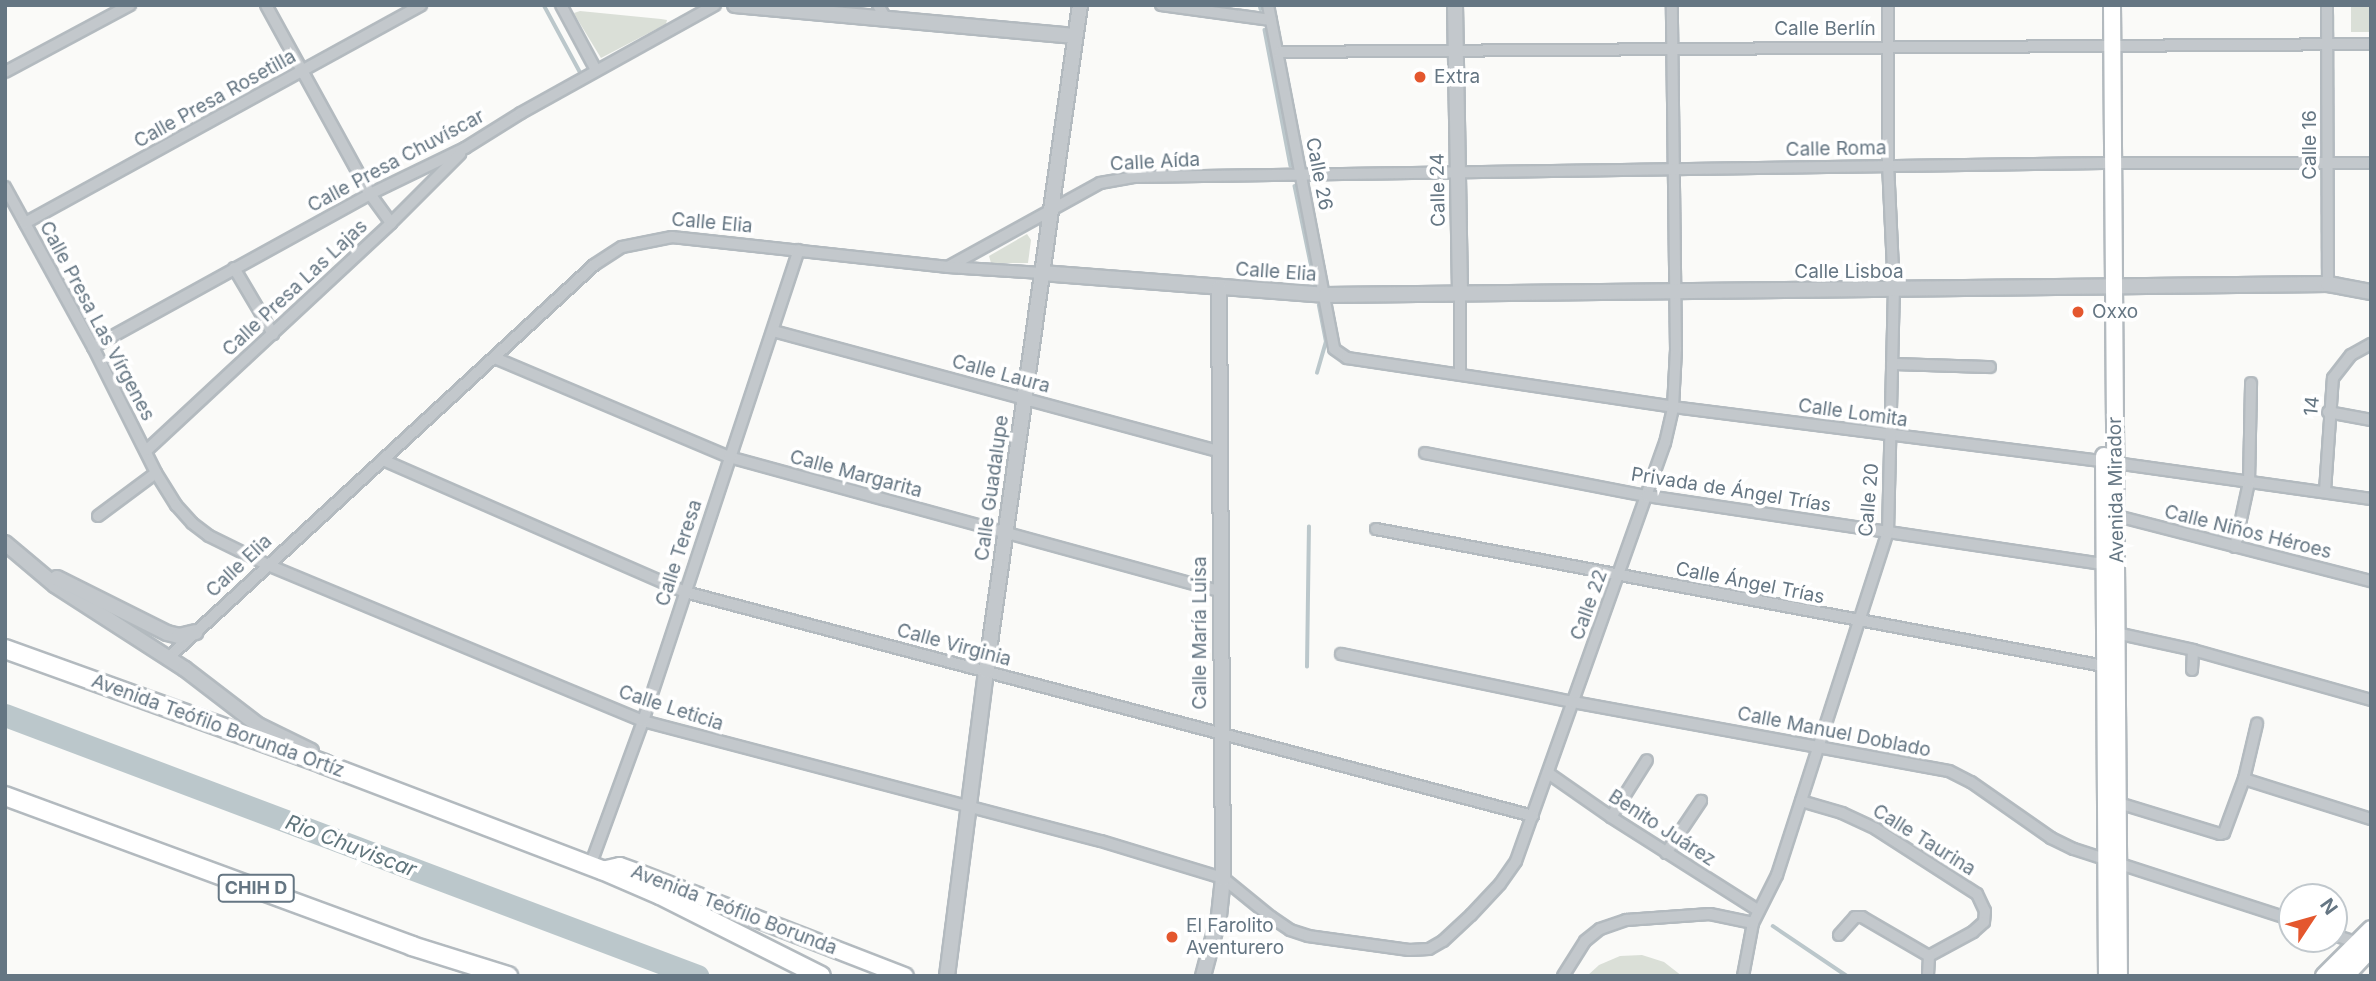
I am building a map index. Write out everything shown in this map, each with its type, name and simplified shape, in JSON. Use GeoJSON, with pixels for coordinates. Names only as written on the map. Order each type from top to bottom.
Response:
{"type":"FeatureCollection","features":[{"type":"Feature","properties":{"kind":"main road","name":"Avenida Mirador"},"geometry":{"type":"LineString","coordinates":[[2101,5],[2107,44]]}},
{"type":"Feature","properties":{"kind":"main road","name":"Avenida Mirador"},"geometry":{"type":"LineString","coordinates":[[2107,976],[2112,801],[2107,44],[2112,5]]}},
{"type":"Feature","properties":{"kind":"main road","name":"Avenida Mirador"},"geometry":{"type":"LineString","coordinates":[[2110,462],[2117,516],[2111,565],[2116,633],[2110,667]]}},
{"type":"Feature","properties":{"kind":"main road","name":"Avenida Teófilo Borunda Ortíz"},"geometry":{"type":"LineString","coordinates":[[5,649],[324,764],[429,805]]}},
{"type":"Feature","properties":{"kind":"main road","name":"CHIH D"},"geometry":{"type":"LineString","coordinates":[[5,796],[399,941],[502,975]]}},
{"type":"Feature","properties":{"kind":"main road","name":"Avenida Teófilo Borunda"},"geometry":{"type":"LineString","coordinates":[[429,805],[660,895],[821,976]]}},
{"type":"Feature","properties":{"kind":"main road","name":"Avenida Mirador"},"geometry":{"type":"LineString","coordinates":[[2112,862],[2119,976]]}},
{"type":"Feature","properties":{"kind":"main road","name":"Avenida Teófilo Borunda"},"geometry":{"type":"LineString","coordinates":[[596,868],[620,866],[905,976]]}},
{"type":"Feature","properties":{"kind":"main road"},"geometry":{"type":"LineString","coordinates":[[2344,976],[2365,945],[2371,929]]}},
{"type":"Feature","properties":{"kind":"main road"},"geometry":{"type":"LineString","coordinates":[[2324,976],[2365,945]]}},
{"type":"Feature","properties":{"kind":"street"},"geometry":{"type":"LineString","coordinates":[[5,72],[130,5]]}},
{"type":"Feature","properties":{"kind":"street"},"geometry":{"type":"LineString","coordinates":[[266,5],[370,194],[390,223]]}},
{"type":"Feature","properties":{"kind":"street","name":"Calle Presa Rosetilla"},"geometry":{"type":"LineString","coordinates":[[25,223],[421,5]]}},
{"type":"Feature","properties":{"kind":"street"},"geometry":{"type":"LineString","coordinates":[[561,5],[596,70]]}},
{"type":"Feature","properties":{"kind":"street","name":"Calle Presa Chuvíscar"},"geometry":{"type":"LineString","coordinates":[[93,347],[370,194],[465,148],[596,70],[715,5]]}},
{"type":"Feature","properties":{"kind":"street"},"geometry":{"type":"LineString","coordinates":[[735,5],[1075,36]]}},
{"type":"Feature","properties":{"kind":"street"},"geometry":{"type":"LineString","coordinates":[[878,5],[886,19]]}},
{"type":"Feature","properties":{"kind":"street","name":"Calle Guadalupe"},"geometry":{"type":"LineString","coordinates":[[947,976],[986,671],[1080,5]]}},
{"type":"Feature","properties":{"kind":"street"},"geometry":{"type":"LineString","coordinates":[[1161,5],[1271,20]]}},
{"type":"Feature","properties":{"kind":"street","name":"Calle 26"},"geometry":{"type":"LineString","coordinates":[[1268,5],[1326,295],[1334,349]]}},
{"type":"Feature","properties":{"kind":"street","name":"Calle 24"},"geometry":{"type":"LineString","coordinates":[[1455,5],[1460,373]]}},
{"type":"Feature","properties":{"kind":"street","name":"Calle 22"},"geometry":{"type":"LineString","coordinates":[[1223,878],[1290,930],[1308,936],[1409,950],[1429,949],[1443,941],[1500,884],[1516,862],[1647,496],[1674,407],[1672,5]]}},
{"type":"Feature","properties":{"kind":"street","name":"Calle 20"},"geometry":{"type":"LineString","coordinates":[[1742,976],[1753,923],[1777,874],[1888,531],[1894,292],[1888,166],[1888,5]]}},
{"type":"Feature","properties":{"kind":"street","name":"Calle 16"},"geometry":{"type":"LineString","coordinates":[[2327,5],[2328,284]]}},
{"type":"Feature","properties":{"kind":"street","name":"Calle Berlín"},"geometry":{"type":"LineString","coordinates":[[1279,52],[2371,44]]}},
{"type":"Feature","properties":{"kind":"street","name":"Calle Presa Las Lajas"},"geometry":{"type":"LineString","coordinates":[[147,450],[390,223],[465,148]]}},
{"type":"Feature","properties":{"kind":"street","name":"Calle Roma"},"geometry":{"type":"LineString","coordinates":[[1301,176],[1457,171],[2107,163],[2371,163]]}},
{"type":"Feature","properties":{"kind":"street","name":"Calle Aída"},"geometry":{"type":"LineString","coordinates":[[948,267],[1100,183],[1133,177],[1301,176]]}},
{"type":"Feature","properties":{"kind":"street","name":"Calle Presa Las Vírgenes"},"geometry":{"type":"LineString","coordinates":[[5,187],[93,347],[147,450],[156,473]]}},
{"type":"Feature","properties":{"kind":"street","name":"Calle Elia"},"geometry":{"type":"LineString","coordinates":[[168,658],[594,265],[622,247],[672,237],[948,267],[1326,295]]}},
{"type":"Feature","properties":{"kind":"street","name":"Calle Teresa"},"geometry":{"type":"LineString","coordinates":[[596,868],[799,250]]}},
{"type":"Feature","properties":{"kind":"street"},"geometry":{"type":"LineString","coordinates":[[234,268],[273,334]]}},
{"type":"Feature","properties":{"kind":"street","name":"Calle Lisboa"},"geometry":{"type":"LineString","coordinates":[[1326,295],[1460,292],[1894,292],[2328,284],[2371,292]]}},
{"type":"Feature","properties":{"kind":"street","name":"Calle María Luisa"},"geometry":{"type":"LineString","coordinates":[[1203,976],[1219,916],[1223,878],[1219,733],[1219,288]]}},
{"type":"Feature","properties":{"kind":"street","name":"Calle Laura"},"geometry":{"type":"LineString","coordinates":[[773,331],[1219,451]]}},
{"type":"Feature","properties":{"kind":"street","name":"14"},"geometry":{"type":"LineString","coordinates":[[2325,491],[2328,412],[2333,378],[2351,355],[2371,344]]}},
{"type":"Feature","properties":{"kind":"street","name":"Calle Lomita"},"geometry":{"type":"LineString","coordinates":[[1334,349],[1347,358],[1674,407],[2110,462],[2371,499]]}},
{"type":"Feature","properties":{"kind":"street","name":"Calle Margarita"},"geometry":{"type":"LineString","coordinates":[[495,358],[729,457],[1219,591]]}},
{"type":"Feature","properties":{"kind":"street"},"geometry":{"type":"LineString","coordinates":[[1892,364],[1990,367]]}},
{"type":"Feature","properties":{"kind":"street"},"geometry":{"type":"LineString","coordinates":[[2235,547],[2249,482],[2251,383]]}},
{"type":"Feature","properties":{"kind":"street"},"geometry":{"type":"LineString","coordinates":[[2328,412],[2371,420]]}},
{"type":"Feature","properties":{"kind":"street","name":"Privada de Ángel Trías"},"geometry":{"type":"LineString","coordinates":[[1424,453],[1647,496],[2111,565]]}},
{"type":"Feature","properties":{"kind":"street","name":"Calle Virginia"},"geometry":{"type":"LineString","coordinates":[[383,460],[685,592],[1533,816]]}},
{"type":"Feature","properties":{"kind":"street"},"geometry":{"type":"LineString","coordinates":[[98,516],[156,473]]}},
{"type":"Feature","properties":{"kind":"street","name":"Calle Leticia"},"geometry":{"type":"LineString","coordinates":[[156,473],[192,523],[209,536],[268,565],[643,720],[1101,841],[1223,878]]}},
{"type":"Feature","properties":{"kind":"street","name":"Calle Niños Héroes"},"geometry":{"type":"LineString","coordinates":[[2117,516],[2371,580]]}},
{"type":"Feature","properties":{"kind":"street","name":"Calle Ángel Trías"},"geometry":{"type":"LineString","coordinates":[[1376,528],[2110,667]]}},
{"type":"Feature","properties":{"kind":"street"},"geometry":{"type":"LineString","coordinates":[[5,543],[29,565],[168,658],[258,725],[302,747],[416,791],[429,805]]}},
{"type":"Feature","properties":{"kind":"street"},"geometry":{"type":"LineString","coordinates":[[29,565],[167,633],[179,636],[196,632]]}},
{"type":"Feature","properties":{"kind":"street"},"geometry":{"type":"LineString","coordinates":[[2116,633],[2193,650],[2371,700]]}},
{"type":"Feature","properties":{"kind":"street"},"geometry":{"type":"LineString","coordinates":[[2192,670],[2193,650]]}},
{"type":"Feature","properties":{"kind":"street","name":"Calle Manuel Doblado"},"geometry":{"type":"LineString","coordinates":[[1341,654],[1573,702],[1950,771],[1971,782],[2050,838],[2112,862],[2278,915]]}},
{"type":"Feature","properties":{"kind":"street"},"geometry":{"type":"LineString","coordinates":[[2112,801],[2220,834],[2228,829],[2244,779],[2257,724]]}},
{"type":"Feature","properties":{"kind":"street"},"geometry":{"type":"LineString","coordinates":[[1611,817],[1647,760]]}},
{"type":"Feature","properties":{"kind":"street","name":"Benito Juárez"},"geometry":{"type":"LineString","coordinates":[[1548,773],[1665,853],[1759,911]]}},
{"type":"Feature","properties":{"kind":"street"},"geometry":{"type":"LineString","coordinates":[[2244,779],[2371,819]]}},
{"type":"Feature","properties":{"kind":"street"},"geometry":{"type":"LineString","coordinates":[[1665,853],[1700,801]]}},
{"type":"Feature","properties":{"kind":"street","name":"Calle Taurina"},"geometry":{"type":"LineString","coordinates":[[1801,801],[1842,813],[1876,829],[1978,894],[1985,911],[1983,922],[1973,932],[1929,956]]}},
{"type":"Feature","properties":{"kind":"street"},"geometry":{"type":"LineString","coordinates":[[1563,976],[1585,941],[1600,929],[1626,920],[1710,915],[1753,923]]}},
{"type":"Feature","properties":{"kind":"street"},"geometry":{"type":"LineString","coordinates":[[1839,935],[1855,917],[1862,917],[1929,956],[1928,976]]}},
{"type":"Feature","properties":{"kind":"street"},"geometry":{"type":"LineString","coordinates":[[2348,940],[2365,945]]}},
{"type":"Feature","properties":{"kind":"shaded area"},"geometry":{"type":"Polygon","coordinates":[[[2351,5],[2371,5],[2371,32],[2351,32],[2351,5]]]}},
{"type":"Feature","properties":{"kind":"shaded area"},"geometry":{"type":"Polygon","coordinates":[[[580,11],[667,20],[666,24],[601,58],[574,13],[580,11]]]}},
{"type":"Feature","properties":{"kind":"shaded area"},"geometry":{"type":"Polygon","coordinates":[[[1027,234],[1031,240],[1028,263],[991,263],[989,256],[1027,234]]]}},
{"type":"Feature","properties":{"kind":"shaded area"},"geometry":{"type":"Polygon","coordinates":[[[1642,955],[1664,962],[1682,976],[1587,976],[1599,965],[1620,956],[1642,955]]]}},
{"type":"Feature","properties":{"kind":"waterway"},"geometry":{"type":"LineString","coordinates":[[544,5],[583,77]]}},
{"type":"Feature","properties":{"kind":"waterway"},"geometry":{"type":"LineString","coordinates":[[1260,5],[1261,9]]}},
{"type":"Feature","properties":{"kind":"waterway"},"geometry":{"type":"LineString","coordinates":[[1265,30],[1291,166]]}},
{"type":"Feature","properties":{"kind":"waterway"},"geometry":{"type":"LineString","coordinates":[[1295,186],[1315,283]]}},
{"type":"Feature","properties":{"kind":"waterway"},"geometry":{"type":"LineString","coordinates":[[1317,373],[1326,342],[1319,306]]}},
{"type":"Feature","properties":{"kind":"waterway"},"geometry":{"type":"LineString","coordinates":[[1307,667],[1309,527]]}},
{"type":"Feature","properties":{"kind":"waterway","name":"Rio Chuviscar"},"geometry":{"type":"LineString","coordinates":[[5,715],[697,976]]}},
{"type":"Feature","properties":{"kind":"waterway"},"geometry":{"type":"LineString","coordinates":[[1773,926],[1847,976]]}},
{"type":"Feature","properties":{"kind":"place","name":"Extra"},"geometry":{"type":"Point","coordinates":[1420,77]}},
{"type":"Feature","properties":{"kind":"place","name":"Oxxo"},"geometry":{"type":"Point","coordinates":[2078,312]}},
{"type":"Feature","properties":{"kind":"place","name":"El Farolito Aventurero"},"geometry":{"type":"Point","coordinates":[1172,937]}}]}
